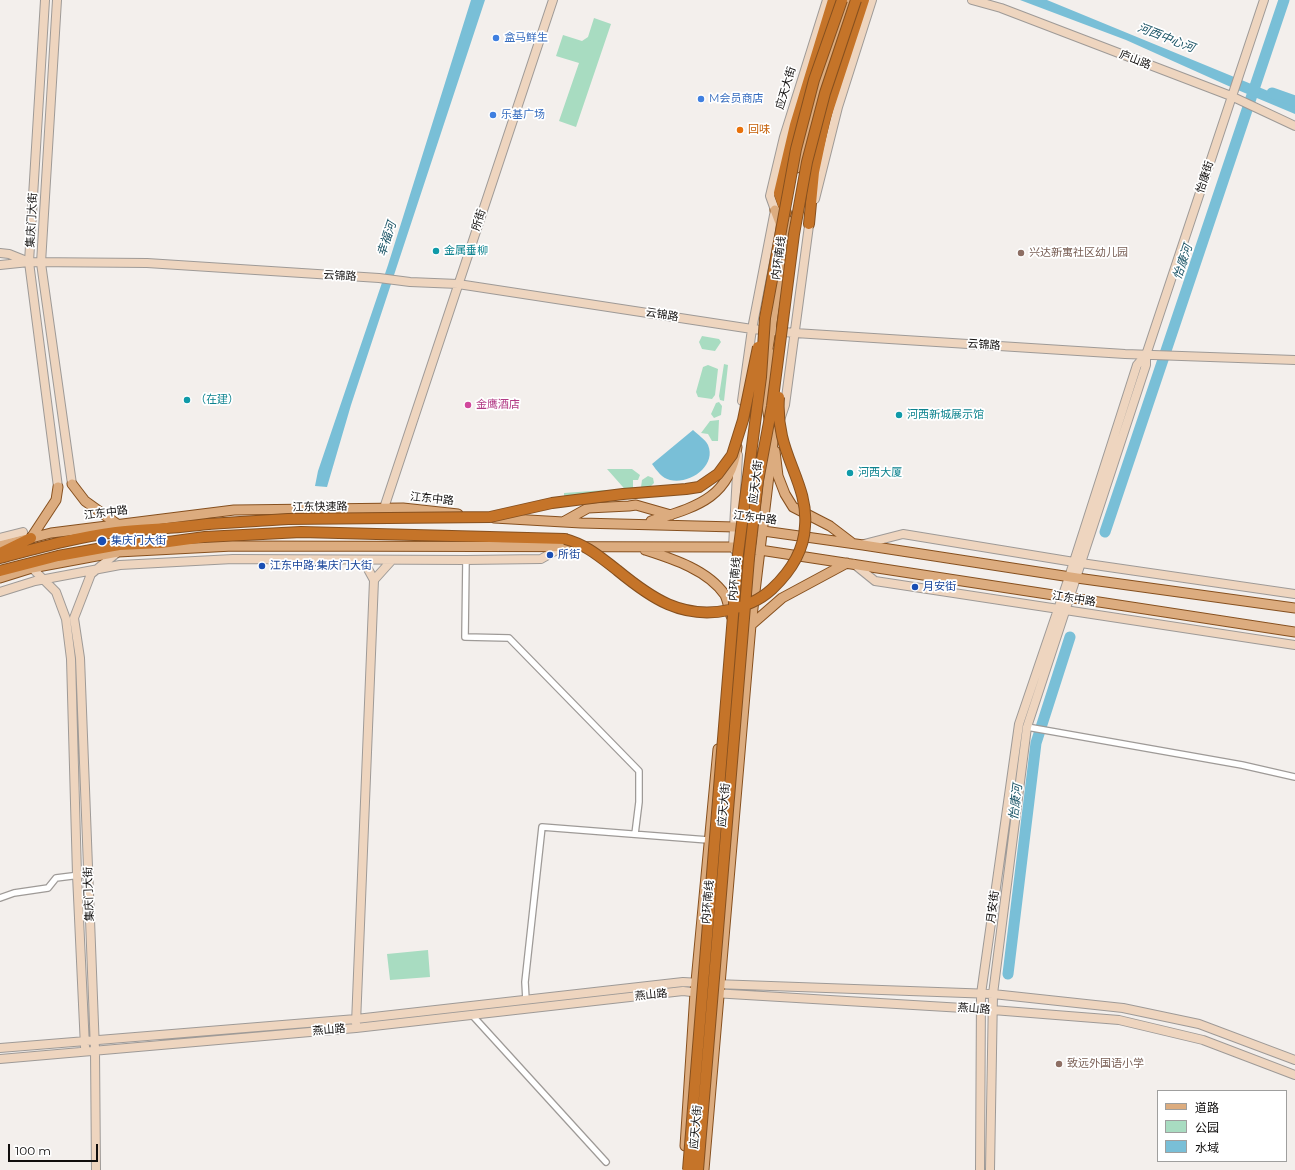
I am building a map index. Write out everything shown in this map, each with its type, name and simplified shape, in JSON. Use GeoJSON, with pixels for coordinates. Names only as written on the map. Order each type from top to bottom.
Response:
{"type":"FeatureCollection","features":[{"type":"Feature","properties":{"kind":"highway"},"geometry":{"type":"LineString","coordinates":[[788,219],[779,193],[795,125],[833,0]]}},
{"type":"Feature","properties":{"kind":"highway","name":"内环南线"},"geometry":{"type":"LineString","coordinates":[[688,1170],[738,554],[761,377],[765,318],[796,149],[814,80],[842,0]]}},
{"type":"Feature","properties":{"kind":"highway","name":"内环南线"},"geometry":{"type":"LineString","coordinates":[[698,1170],[749,558],[758,481],[772,406],[794,234],[807,162],[825,93],[856,0]]}},
{"type":"Feature","properties":{"kind":"highway"},"geometry":{"type":"LineString","coordinates":[[809,224],[814,172],[835,87],[864,0]]}},
{"type":"Feature","properties":{"kind":"highway","name":"江东快速路"},"geometry":{"type":"LineString","coordinates":[[0,558],[52,545],[116,532],[159,530],[208,524],[288,519],[490,517],[552,504],[641,492],[674,491],[699,487],[718,474],[732,455],[743,420],[751,375],[765,318]]}},
{"type":"Feature","properties":{"kind":"highway"},"geometry":{"type":"LineString","coordinates":[[0,572],[58,556],[119,545],[161,543],[205,537],[301,532],[579,543],[599,555],[616,570],[656,599],[675,608],[687,612],[714,613],[752,603],[767,594],[782,580],[800,549],[805,528],[805,508],[802,490],[782,437],[778,408],[780,342]]}},
{"type":"Feature","properties":{"kind":"highway"},"geometry":{"type":"LineString","coordinates":[[0,554],[27,535]]}},
{"type":"Feature","properties":{"kind":"highway"},"geometry":{"type":"LineString","coordinates":[[0,572],[32,568]]}},
{"type":"Feature","properties":{"kind":"main road","name":"应天大街"},"geometry":{"type":"LineString","coordinates":[[683,1170],[708,840],[731,619],[740,561],[744,548],[788,219],[799,159],[816,91],[846,0]]}},
{"type":"Feature","properties":{"kind":"main road","name":"应天大街"},"geometry":{"type":"LineString","coordinates":[[704,1170],[751,625],[773,442],[766,401],[773,331],[802,159],[819,92],[850,0]]}},
{"type":"Feature","properties":{"kind":"main road"},"geometry":{"type":"LineString","coordinates":[[773,331],[780,223],[775,210]]}},
{"type":"Feature","properties":{"kind":"main road"},"geometry":{"type":"LineString","coordinates":[[643,523],[671,515],[714,496],[726,482],[735,462],[740,422]]}},
{"type":"Feature","properties":{"kind":"main road"},"geometry":{"type":"LineString","coordinates":[[773,442],[778,476],[785,494],[793,507],[830,526],[852,543]]}},
{"type":"Feature","properties":{"kind":"main road"},"geometry":{"type":"LineString","coordinates":[[72,484],[86,501],[117,524]]}},
{"type":"Feature","properties":{"kind":"main road"},"geometry":{"type":"LineString","coordinates":[[27,535],[56,500],[58,488]]}},
{"type":"Feature","properties":{"kind":"main road"},"geometry":{"type":"LineString","coordinates":[[563,522],[588,508],[636,505],[671,515]]}},
{"type":"Feature","properties":{"kind":"main road","name":"江东中路"},"geometry":{"type":"LineString","coordinates":[[0,546],[27,535],[234,510],[403,508],[506,519],[746,528],[863,544],[1073,578],[1295,608]]}},
{"type":"Feature","properties":{"kind":"main road","name":"江东中路"},"geometry":{"type":"LineString","coordinates":[[0,578],[32,568],[118,552],[233,546],[564,543],[636,547],[733,547],[1295,632]]}},
{"type":"Feature","properties":{"kind":"main road"},"geometry":{"type":"LineString","coordinates":[[636,547],[663,556],[701,573],[715,584],[726,597],[731,619]]}},
{"type":"Feature","properties":{"kind":"main road"},"geometry":{"type":"LineString","coordinates":[[751,625],[782,598],[851,564]]}},
{"type":"Feature","properties":{"kind":"street","name":"集庆门大街"},"geometry":{"type":"LineString","coordinates":[[45,0],[29,262],[58,488]]}},
{"type":"Feature","properties":{"kind":"street","name":"集庆门大街"},"geometry":{"type":"LineString","coordinates":[[57,0],[41,263],[72,484]]}},
{"type":"Feature","properties":{"kind":"street","name":"所街"},"geometry":{"type":"LineString","coordinates":[[384,508],[553,0]]}},
{"type":"Feature","properties":{"kind":"street","name":"应天大街"},"geometry":{"type":"LineString","coordinates":[[733,547],[740,422],[752,329],[775,210],[770,196],[782,144],[827,0]]}},
{"type":"Feature","properties":{"kind":"street","name":"应天大街"},"geometry":{"type":"LineString","coordinates":[[773,442],[786,405],[809,224],[838,107],[872,0]]}},
{"type":"Feature","properties":{"kind":"street","name":"庐山路"},"geometry":{"type":"LineString","coordinates":[[972,0],[1001,8],[1233,97],[1295,126]]}},
{"type":"Feature","properties":{"kind":"street","name":"怡康街"},"geometry":{"type":"LineString","coordinates":[[1078,562],[1146,365],[1146,355],[1264,0]]}},
{"type":"Feature","properties":{"kind":"street","name":"云锦路"},"geometry":{"type":"LineString","coordinates":[[0,253],[9,254],[29,262]]}},
{"type":"Feature","properties":{"kind":"street","name":"云锦路"},"geometry":{"type":"LineString","coordinates":[[0,265],[29,262],[147,263],[379,278],[410,282],[458,284],[752,329],[795,333],[1146,355],[1160,354],[1295,360]]}},
{"type":"Feature","properties":{"kind":"street","name":"江东中路"},"geometry":{"type":"LineString","coordinates":[[863,544],[903,534],[1078,562],[1295,594]]}},
{"type":"Feature","properties":{"kind":"street","name":"江东中路"},"geometry":{"type":"LineString","coordinates":[[0,538],[27,535]]}},
{"type":"Feature","properties":{"kind":"street","name":"江东中路"},"geometry":{"type":"LineString","coordinates":[[0,592],[43,580],[120,565],[233,559],[541,559],[564,543]]}},
{"type":"Feature","properties":{"kind":"street"},"geometry":{"type":"LineString","coordinates":[[733,547],[740,561]]}},
{"type":"Feature","properties":{"kind":"street"},"geometry":{"type":"LineString","coordinates":[[70,619],[91,574],[118,552]]}},
{"type":"Feature","properties":{"kind":"street"},"geometry":{"type":"LineString","coordinates":[[356,1028],[374,580],[363,560]]}},
{"type":"Feature","properties":{"kind":"street"},"geometry":{"type":"LineString","coordinates":[[374,580],[392,560]]}},
{"type":"Feature","properties":{"kind":"street"},"geometry":{"type":"LineString","coordinates":[[466,560],[465,637],[509,638],[639,771],[639,802],[635,834]]}},
{"type":"Feature","properties":{"kind":"street","name":"月安街"},"geometry":{"type":"LineString","coordinates":[[980,1170],[981,994],[1019,724],[1078,562]]}},
{"type":"Feature","properties":{"kind":"street","name":"江东中路"},"geometry":{"type":"LineString","coordinates":[[851,564],[875,581],[1295,645]]}},
{"type":"Feature","properties":{"kind":"street"},"geometry":{"type":"LineString","coordinates":[[32,568],[56,592],[70,619]]}},
{"type":"Feature","properties":{"kind":"street"},"geometry":{"type":"LineString","coordinates":[[990,1170],[991,1010],[1027,727],[1062,609]]}},
{"type":"Feature","properties":{"kind":"street","name":"集庆门大街"},"geometry":{"type":"LineString","coordinates":[[70,619],[80,658],[95,1050],[96,1170]]}},
{"type":"Feature","properties":{"kind":"street","name":"集庆门大街"},"geometry":{"type":"LineString","coordinates":[[70,619],[77,876],[85,1051]]}},
{"type":"Feature","properties":{"kind":"street"},"geometry":{"type":"LineString","coordinates":[[1027,727],[1242,765],[1295,777]]}},
{"type":"Feature","properties":{"kind":"street"},"geometry":{"type":"LineString","coordinates":[[526,1000],[525,982],[542,828],[708,840]]}},
{"type":"Feature","properties":{"kind":"street"},"geometry":{"type":"LineString","coordinates":[[0,898],[14,893],[48,888],[56,878],[88,874]]}},
{"type":"Feature","properties":{"kind":"street","name":"燕山路"},"geometry":{"type":"LineString","coordinates":[[0,1048],[356,1019],[683,982],[696,988]]}},
{"type":"Feature","properties":{"kind":"street","name":"燕山路"},"geometry":{"type":"LineString","coordinates":[[0,1059],[356,1028],[683,991],[696,988],[993,994],[1123,1008],[1199,1024],[1295,1060]]}},
{"type":"Feature","properties":{"kind":"street","name":"燕山路"},"geometry":{"type":"LineString","coordinates":[[720,989],[1119,1020],[1203,1040],[1295,1075]]}},
{"type":"Feature","properties":{"kind":"street"},"geometry":{"type":"LineString","coordinates":[[472,1015],[606,1162]]}},
{"type":"Feature","properties":{"kind":"green space"},"geometry":{"type":"Polygon","coordinates":[[[594,18],[611,24],[576,127],[559,121],[579,63],[556,56],[563,35],[582,41],[588,37],[594,18]]]}},
{"type":"Feature","properties":{"kind":"green space"},"geometry":{"type":"Polygon","coordinates":[[[702,336],[719,339],[721,342],[715,351],[702,349],[699,342],[702,336]]]}},
{"type":"Feature","properties":{"kind":"green space"},"geometry":{"type":"Polygon","coordinates":[[[724,364],[728,365],[724,401],[720,400],[719,396],[724,364]]]}},
{"type":"Feature","properties":{"kind":"green space"},"geometry":{"type":"Polygon","coordinates":[[[708,365],[718,369],[715,395],[712,399],[698,397],[696,392],[703,367],[708,365]]]}},
{"type":"Feature","properties":{"kind":"green space"},"geometry":{"type":"Polygon","coordinates":[[[719,402],[722,406],[721,415],[714,418],[711,414],[716,403],[719,402]]]}},
{"type":"Feature","properties":{"kind":"green space"},"geometry":{"type":"Polygon","coordinates":[[[719,420],[718,441],[712,441],[708,434],[701,433],[710,421],[719,420]]]}},
{"type":"Feature","properties":{"kind":"green space"},"geometry":{"type":"Polygon","coordinates":[[[607,469],[632,469],[640,475],[638,480],[633,480],[633,493],[630,495],[607,469]]]}},
{"type":"Feature","properties":{"kind":"green space"},"geometry":{"type":"Polygon","coordinates":[[[648,476],[653,478],[654,483],[650,487],[641,487],[642,480],[648,476]]]}},
{"type":"Feature","properties":{"kind":"green space"},"geometry":{"type":"Polygon","coordinates":[[[614,490],[564,499],[564,493],[614,490]]]}},
{"type":"Feature","properties":{"kind":"green space"},"geometry":{"type":"Polygon","coordinates":[[[428,950],[430,977],[390,980],[387,954],[428,950]]]}},
{"type":"Feature","properties":{"kind":"water"},"geometry":{"type":"Polygon","coordinates":[[[471,0],[485,0],[351,405],[327,487],[315,486],[318,471],[388,265],[471,0]]]}},
{"type":"Feature","properties":{"kind":"water"},"geometry":{"type":"Polygon","coordinates":[[[1020,0],[1047,0],[1295,102],[1295,114],[1126,40],[1020,0]]]}},
{"type":"Feature","properties":{"kind":"water"},"geometry":{"type":"Polygon","coordinates":[[[693,430],[708,445],[710,453],[709,460],[705,467],[693,477],[685,480],[677,481],[665,478],[652,464],[693,430]]]}},
{"type":"Feature","properties":{"kind":"waterway","name":"怡康河"},"geometry":{"type":"LineString","coordinates":[[1105,532],[1284,0]]}},
{"type":"Feature","properties":{"kind":"waterway","name":"河西中心河"},"geometry":{"type":"LineString","coordinates":[[1272,93],[1295,101]]}},
{"type":"Feature","properties":{"kind":"waterway","name":"怡康河"},"geometry":{"type":"LineString","coordinates":[[1008,974],[1036,743],[1070,637]]}},
{"type":"Feature","properties":{"kind":"place","name":"盒马鲜生"},"geometry":{"type":"Point","coordinates":[496,38]}},
{"type":"Feature","properties":{"kind":"place","name":"M会员商店"},"geometry":{"type":"Point","coordinates":[701,99]}},
{"type":"Feature","properties":{"kind":"place","name":"乐基广场"},"geometry":{"type":"Point","coordinates":[493,115]}},
{"type":"Feature","properties":{"kind":"place","name":"回味"},"geometry":{"type":"Point","coordinates":[740,130]}},
{"type":"Feature","properties":{"kind":"place","name":"金属垂柳"},"geometry":{"type":"Point","coordinates":[436,251]}},
{"type":"Feature","properties":{"kind":"place","name":"兴达新寓社区幼儿园"},"geometry":{"type":"Point","coordinates":[1021,253]}},
{"type":"Feature","properties":{"kind":"place","name":"（在建）"},"geometry":{"type":"Point","coordinates":[187,400]}},
{"type":"Feature","properties":{"kind":"place","name":"金鹰酒店"},"geometry":{"type":"Point","coordinates":[468,405]}},
{"type":"Feature","properties":{"kind":"place","name":"河西新城展示馆"},"geometry":{"type":"Point","coordinates":[899,415]}},
{"type":"Feature","properties":{"kind":"place","name":"河西大厦"},"geometry":{"type":"Point","coordinates":[850,473]}},
{"type":"Feature","properties":{"kind":"place","name":"集庆门大街"},"geometry":{"type":"Point","coordinates":[102,541]}},
{"type":"Feature","properties":{"kind":"place","name":"所街"},"geometry":{"type":"Point","coordinates":[550,555]}},
{"type":"Feature","properties":{"kind":"place","name":"江东中路·集庆门大街"},"geometry":{"type":"Point","coordinates":[262,566]}},
{"type":"Feature","properties":{"kind":"place","name":"月安街"},"geometry":{"type":"Point","coordinates":[915,587]}},
{"type":"Feature","properties":{"kind":"place","name":"致远外国语小学"},"geometry":{"type":"Point","coordinates":[1059,1064]}},
{"type":"Feature","properties":{"kind":"water label","name":"幸福河"},"geometry":{"type":"Point","coordinates":[387,239]}}]}
